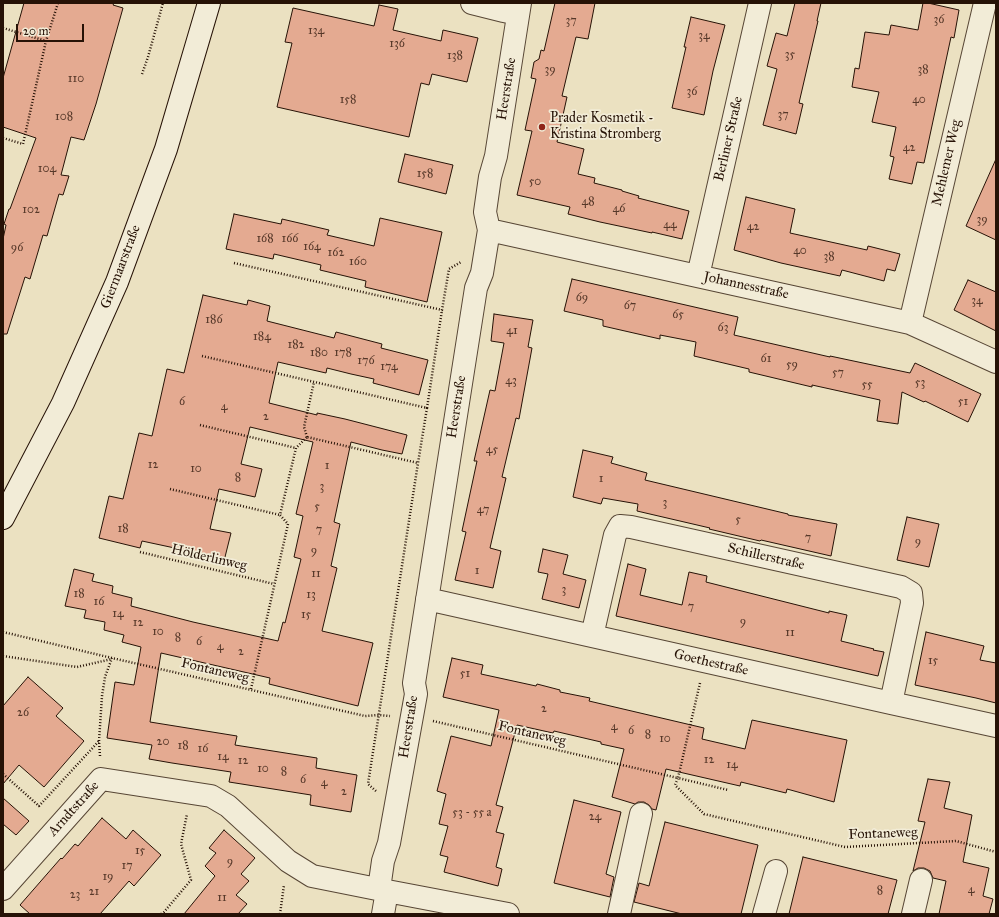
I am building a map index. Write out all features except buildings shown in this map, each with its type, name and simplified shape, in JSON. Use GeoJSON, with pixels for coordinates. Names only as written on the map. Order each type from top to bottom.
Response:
{"type":"FeatureCollection","features":[{"type":"Feature","properties":{"kind":"street","name":"Giermaarstraße"},"geometry":{"type":"LineString","coordinates":[[3,518],[63,402],[117,282],[166,149],[209,3]]}},
{"type":"Feature","properties":{"kind":"street","name":"Heerstraße"},"geometry":{"type":"LineString","coordinates":[[383,914],[383,861],[389,843],[412,720],[416,694],[414,683],[427,598],[476,288],[482,273],[489,230],[485,212],[490,177],[496,156],[519,8],[504,12],[472,3]]}},
{"type":"Feature","properties":{"kind":"street","name":"Berliner Straße"},"geometry":{"type":"LineString","coordinates":[[698,276],[760,3]]}},
{"type":"Feature","properties":{"kind":"street","name":"Mehlemer Weg"},"geometry":{"type":"LineString","coordinates":[[910,323],[985,3]]}},
{"type":"Feature","properties":{"kind":"street","name":"Johannesstraße"},"geometry":{"type":"LineString","coordinates":[[489,230],[910,323],[996,362]]}},
{"type":"Feature","properties":{"kind":"street","name":"Schillerstraße"},"geometry":{"type":"LineString","coordinates":[[592,636],[615,535],[620,526],[631,526],[902,587],[910,593],[912,603],[891,704]]}},
{"type":"Feature","properties":{"kind":"street","name":"Goethestraße"},"geometry":{"type":"LineString","coordinates":[[427,598],[891,704],[996,726]]}},
{"type":"Feature","properties":{"kind":"street","name":"Arndtstraße"},"geometry":{"type":"LineString","coordinates":[[3,890],[102,779],[211,796],[228,806],[288,861],[312,876],[508,914]]}},
{"type":"Feature","properties":{"kind":"street"},"geometry":{"type":"LineString","coordinates":[[619,914],[641,814]]}},
{"type":"Feature","properties":{"kind":"street"},"geometry":{"type":"LineString","coordinates":[[764,914],[776,871]]}},
{"type":"Feature","properties":{"kind":"street"},"geometry":{"type":"LineString","coordinates":[[913,914],[921,880]]}},
{"type":"Feature","properties":{"kind":"path"},"geometry":{"type":"LineString","coordinates":[[3,138],[23,144],[46,41],[58,3]]}},
{"type":"Feature","properties":{"kind":"path"},"geometry":{"type":"LineString","coordinates":[[142,74],[163,3]]}},
{"type":"Feature","properties":{"kind":"path"},"geometry":{"type":"LineString","coordinates":[[3,28],[46,41]]}},
{"type":"Feature","properties":{"kind":"path"},"geometry":{"type":"LineString","coordinates":[[396,801],[387,800],[368,784],[449,269],[461,262]]}},
{"type":"Feature","properties":{"kind":"path"},"geometry":{"type":"LineString","coordinates":[[234,263],[442,310]]}},
{"type":"Feature","properties":{"kind":"path"},"geometry":{"type":"LineString","coordinates":[[202,356],[427,408]]}},
{"type":"Feature","properties":{"kind":"path"},"geometry":{"type":"LineString","coordinates":[[308,437],[304,428],[314,382]]}},
{"type":"Feature","properties":{"kind":"path"},"geometry":{"type":"LineString","coordinates":[[200,425],[296,448]]}},
{"type":"Feature","properties":{"kind":"path"},"geometry":{"type":"LineString","coordinates":[[308,437],[418,463]]}},
{"type":"Feature","properties":{"kind":"path"},"geometry":{"type":"LineString","coordinates":[[280,515],[296,448],[308,437]]}},
{"type":"Feature","properties":{"kind":"path"},"geometry":{"type":"LineString","coordinates":[[170,489],[280,515],[288,524],[251,689]]}},
{"type":"Feature","properties":{"kind":"path","name":"Hölderlinweg"},"geometry":{"type":"LineString","coordinates":[[140,552],[274,584]]}},
{"type":"Feature","properties":{"kind":"path","name":"Fontaneweg"},"geometry":{"type":"LineString","coordinates":[[3,632],[365,716],[380,715],[412,720],[426,719],[678,778],[676,785],[704,814],[845,847],[956,841],[996,852]]}},
{"type":"Feature","properties":{"kind":"path"},"geometry":{"type":"LineString","coordinates":[[3,656],[77,667],[112,658]]}},
{"type":"Feature","properties":{"kind":"path"},"geometry":{"type":"LineString","coordinates":[[102,779],[99,741],[102,696],[105,677],[112,658]]}},
{"type":"Feature","properties":{"kind":"path"},"geometry":{"type":"LineString","coordinates":[[706,661],[678,778],[728,790]]}},
{"type":"Feature","properties":{"kind":"path","name":"Arndtstraße"},"geometry":{"type":"LineString","coordinates":[[3,774],[39,806],[99,741]]}},
{"type":"Feature","properties":{"kind":"path"},"geometry":{"type":"LineString","coordinates":[[161,914],[191,880],[181,844],[191,793]]}},
{"type":"Feature","properties":{"kind":"path"},"geometry":{"type":"LineString","coordinates":[[280,914],[288,861]]}},
{"type":"Feature","properties":{"kind":"place","name":"Prader Kosmetik - Kristina Stromberg"},"geometry":{"type":"Point","coordinates":[542,127]}}]}
